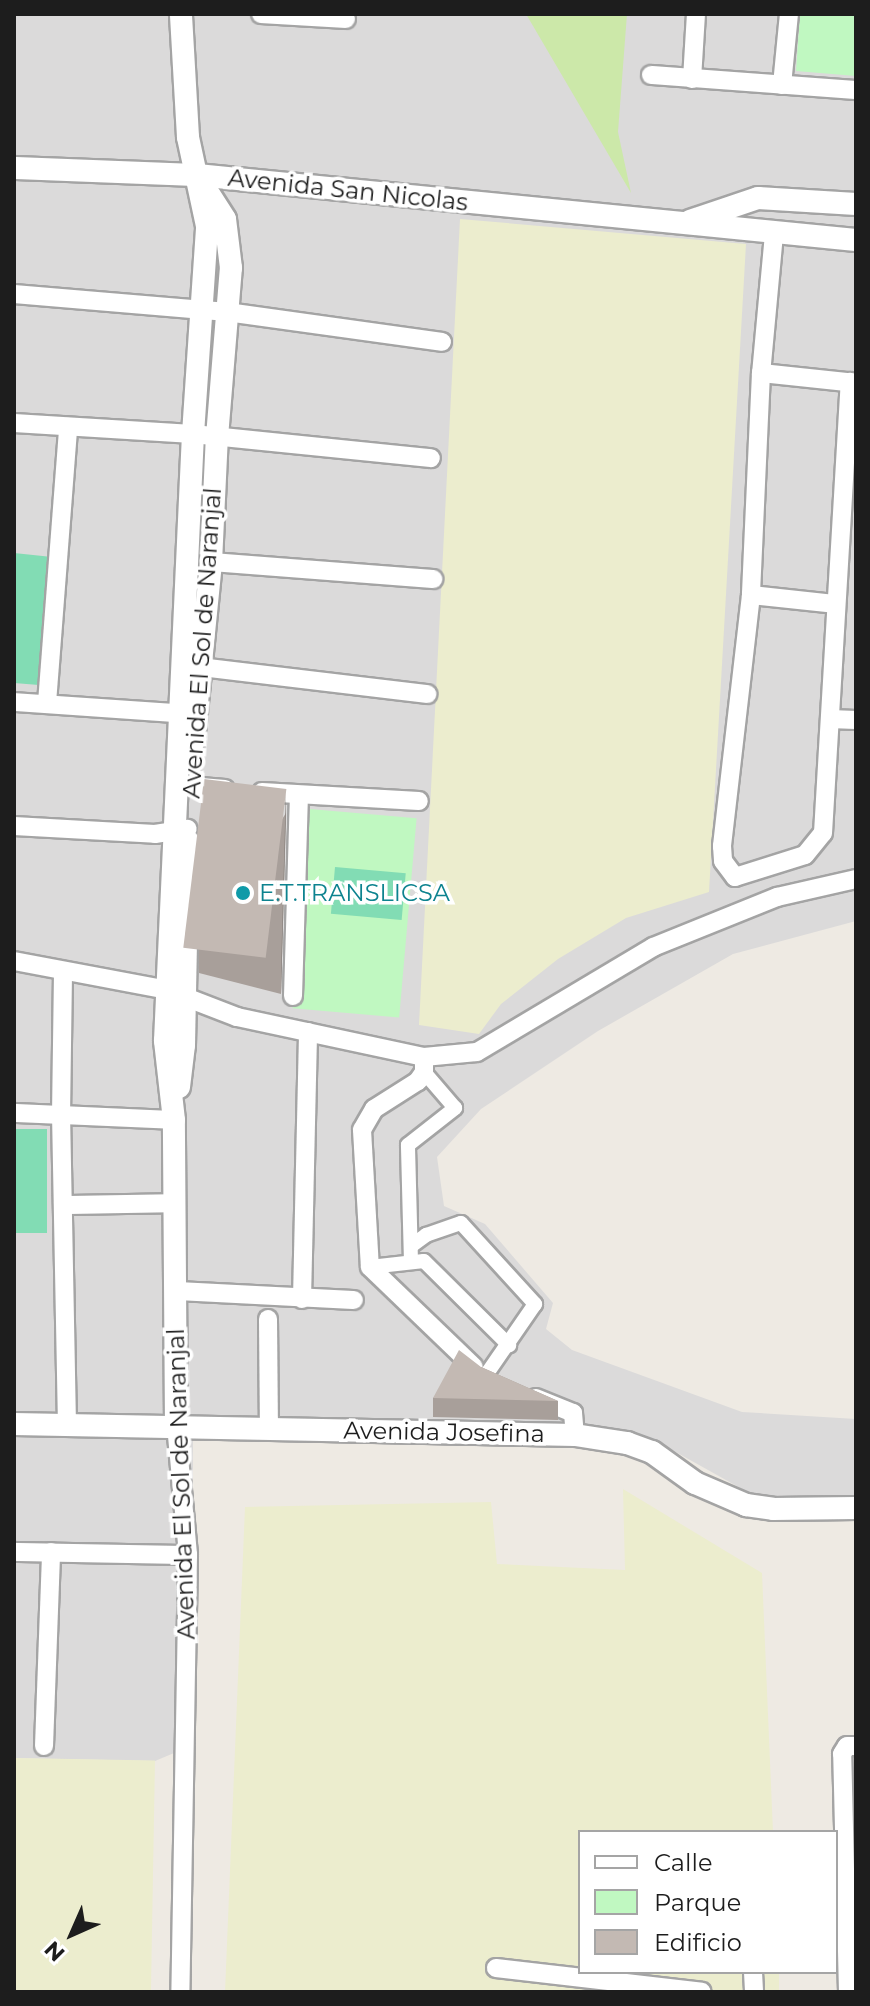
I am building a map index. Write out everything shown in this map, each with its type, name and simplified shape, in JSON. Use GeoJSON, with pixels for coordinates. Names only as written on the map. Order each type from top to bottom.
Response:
{"type":"FeatureCollection","features":[{"type":"Feature","properties":{"kind":"street","name":"Avenida El Sol de Naranjal"},"geometry":{"type":"LineString","coordinates":[[180,1992],[188,1555],[176,1425],[174,1120],[165,1041],[176,992],[187,713],[193,434],[207,226],[188,137],[181,14]]}},
{"type":"Feature","properties":{"kind":"street"},"geometry":{"type":"LineString","coordinates":[[261,14],[346,19]]}},
{"type":"Feature","properties":{"kind":"street"},"geometry":{"type":"LineString","coordinates":[[692,79],[696,14]]}},
{"type":"Feature","properties":{"kind":"street"},"geometry":{"type":"LineString","coordinates":[[782,85],[789,14]]}},
{"type":"Feature","properties":{"kind":"street"},"geometry":{"type":"LineString","coordinates":[[651,75],[856,90]]}},
{"type":"Feature","properties":{"kind":"street","name":"Avenida San Nicolas"},"geometry":{"type":"LineString","coordinates":[[14,168],[197,175],[856,240]]}},
{"type":"Feature","properties":{"kind":"street","name":"Avenida El Sol de Naranjal"},"geometry":{"type":"LineString","coordinates":[[187,713],[200,667],[211,562],[217,437],[231,268],[230,239],[217,204],[197,175]]}},
{"type":"Feature","properties":{"kind":"street","name":"Avenida San Nicolas"},"geometry":{"type":"LineString","coordinates":[[682,224],[758,198],[856,204]]}},
{"type":"Feature","properties":{"kind":"street"},"geometry":{"type":"LineString","coordinates":[[761,373],[853,382],[835,604],[823,833],[818,844],[805,855],[785,864],[735,877],[723,861],[722,846],[751,595],[761,373],[774,234]]}},
{"type":"Feature","properties":{"kind":"street"},"geometry":{"type":"LineString","coordinates":[[14,294],[201,309],[442,342]]}},
{"type":"Feature","properties":{"kind":"street"},"geometry":{"type":"LineString","coordinates":[[14,423],[193,434],[431,458]]}},
{"type":"Feature","properties":{"kind":"street"},"geometry":{"type":"LineString","coordinates":[[47,703],[68,427]]}},
{"type":"Feature","properties":{"kind":"street"},"geometry":{"type":"LineString","coordinates":[[211,562],[433,579]]}},
{"type":"Feature","properties":{"kind":"street"},"geometry":{"type":"LineString","coordinates":[[751,595],[835,604]]}},
{"type":"Feature","properties":{"kind":"street"},"geometry":{"type":"LineString","coordinates":[[200,667],[427,694]]}},
{"type":"Feature","properties":{"kind":"street"},"geometry":{"type":"LineString","coordinates":[[14,702],[187,713]]}},
{"type":"Feature","properties":{"kind":"street"},"geometry":{"type":"LineString","coordinates":[[830,719],[856,720]]}},
{"type":"Feature","properties":{"kind":"street"},"geometry":{"type":"LineString","coordinates":[[183,786],[419,801]]}},
{"type":"Feature","properties":{"kind":"street"},"geometry":{"type":"LineString","coordinates":[[293,996],[299,795]]}},
{"type":"Feature","properties":{"kind":"street"},"geometry":{"type":"LineString","coordinates":[[14,826],[155,834],[181,830]]}},
{"type":"Feature","properties":{"kind":"street"},"geometry":{"type":"LineString","coordinates":[[14,961],[63,973],[176,992],[237,1017],[308,1032],[424,1064],[477,1052],[604,973],[653,947],[777,897],[856,879]]}},
{"type":"Feature","properties":{"kind":"street"},"geometry":{"type":"LineString","coordinates":[[63,973],[61,1113],[67,1423]]}},
{"type":"Feature","properties":{"kind":"street"},"geometry":{"type":"LineString","coordinates":[[302,1299],[308,1032]]}},
{"type":"Feature","properties":{"kind":"street"},"geometry":{"type":"LineString","coordinates":[[411,1262],[408,1145],[455,1108],[424,1064]]}},
{"type":"Feature","properties":{"kind":"street"},"geometry":{"type":"LineString","coordinates":[[424,1064],[418,1081],[374,1109],[362,1130],[370,1267],[453,1348],[486,1375],[508,1388],[567,1408],[575,1420],[575,1435]]}},
{"type":"Feature","properties":{"kind":"street"},"geometry":{"type":"LineString","coordinates":[[14,1113],[174,1120]]}},
{"type":"Feature","properties":{"kind":"street"},"geometry":{"type":"LineString","coordinates":[[63,1205],[175,1203]]}},
{"type":"Feature","properties":{"kind":"street"},"geometry":{"type":"LineString","coordinates":[[411,1246],[426,1235],[461,1223],[535,1304],[486,1375]]}},
{"type":"Feature","properties":{"kind":"street"},"geometry":{"type":"LineString","coordinates":[[370,1267],[424,1261],[509,1345]]}},
{"type":"Feature","properties":{"kind":"street"},"geometry":{"type":"LineString","coordinates":[[177,1291],[354,1300]]}},
{"type":"Feature","properties":{"kind":"street"},"geometry":{"type":"LineString","coordinates":[[268,1319],[269,1427]]}},
{"type":"Feature","properties":{"kind":"street","name":"Avenida Josefina"},"geometry":{"type":"LineString","coordinates":[[14,1424],[575,1435],[627,1443],[652,1452],[695,1483],[746,1505],[773,1509],[856,1508]]}},
{"type":"Feature","properties":{"kind":"street"},"geometry":{"type":"LineString","coordinates":[[14,1552],[188,1555]]}},
{"type":"Feature","properties":{"kind":"street"},"geometry":{"type":"LineString","coordinates":[[44,1746],[51,1552]]}},
{"type":"Feature","properties":{"kind":"street"},"geometry":{"type":"LineString","coordinates":[[848,1992],[842,1754],[847,1746],[856,1746]]}},
{"type":"Feature","properties":{"kind":"street"},"geometry":{"type":"LineString","coordinates":[[496,1968],[702,1992]]}},
{"type":"Feature","properties":{"kind":"shaded area"},"geometry":{"type":"Polygon","coordinates":[[[14,14],[856,14],[856,921],[733,954],[598,1031],[481,1109],[437,1157],[444,1206],[485,1224],[553,1303],[546,1329],[572,1350],[742,1412],[856,1419],[856,1505],[760,1499],[665,1446],[193,1435],[193,1745],[155,1761],[14,1758],[14,14]]]}},
{"type":"Feature","properties":{"kind":"green space"},"geometry":{"type":"Polygon","coordinates":[[[526,14],[627,14],[618,132],[631,193],[526,14]]]}},
{"type":"Feature","properties":{"kind":"green space"},"geometry":{"type":"Polygon","coordinates":[[[800,14],[856,14],[856,76],[796,71],[800,14]]]}},
{"type":"Feature","properties":{"kind":"green space"},"geometry":{"type":"Polygon","coordinates":[[[460,219],[746,244],[709,892],[626,918],[558,959],[501,1004],[479,1034],[419,1025],[460,219]]]}},
{"type":"Feature","properties":{"kind":"green space"},"geometry":{"type":"Polygon","coordinates":[[[14,553],[52,557],[39,685],[14,683],[14,553]]]}},
{"type":"Feature","properties":{"kind":"green space"},"geometry":{"type":"Polygon","coordinates":[[[310,809],[417,818],[399,1018],[293,1008],[310,809]]]}},
{"type":"Feature","properties":{"kind":"green space"},"geometry":{"type":"Polygon","coordinates":[[[335,867],[406,873],[402,920],[331,914],[335,867]]]}},
{"type":"Feature","properties":{"kind":"green space"},"geometry":{"type":"Polygon","coordinates":[[[14,1129],[47,1129],[47,1233],[14,1233],[14,1129]]]}},
{"type":"Feature","properties":{"kind":"green space"},"geometry":{"type":"Polygon","coordinates":[[[623,1489],[762,1573],[773,1830],[578,1830],[578,1974],[779,1974],[779,1992],[225,1992],[245,1507],[491,1502],[497,1564],[625,1570],[623,1489]]]}},
{"type":"Feature","properties":{"kind":"green space"},"geometry":{"type":"Polygon","coordinates":[[[14,1758],[155,1760],[151,1992],[14,1992],[14,1758]]]}},
{"type":"Feature","properties":{"kind":"building","name":"E.T.TRANSLICSA"},"geometry":{"type":"Polygon","coordinates":[[[204,779],[286,789],[266,958],[183,948],[204,779]]]}},
{"type":"Feature","properties":{"kind":"building"},"geometry":{"type":"Polygon","coordinates":[[[459,1350],[481,1367],[558,1401],[433,1398],[459,1350]]]}},
{"type":"Feature","properties":{"kind":"place","name":"E.T.TRANSLICSA"},"geometry":{"type":"Point","coordinates":[243,893]}}]}
